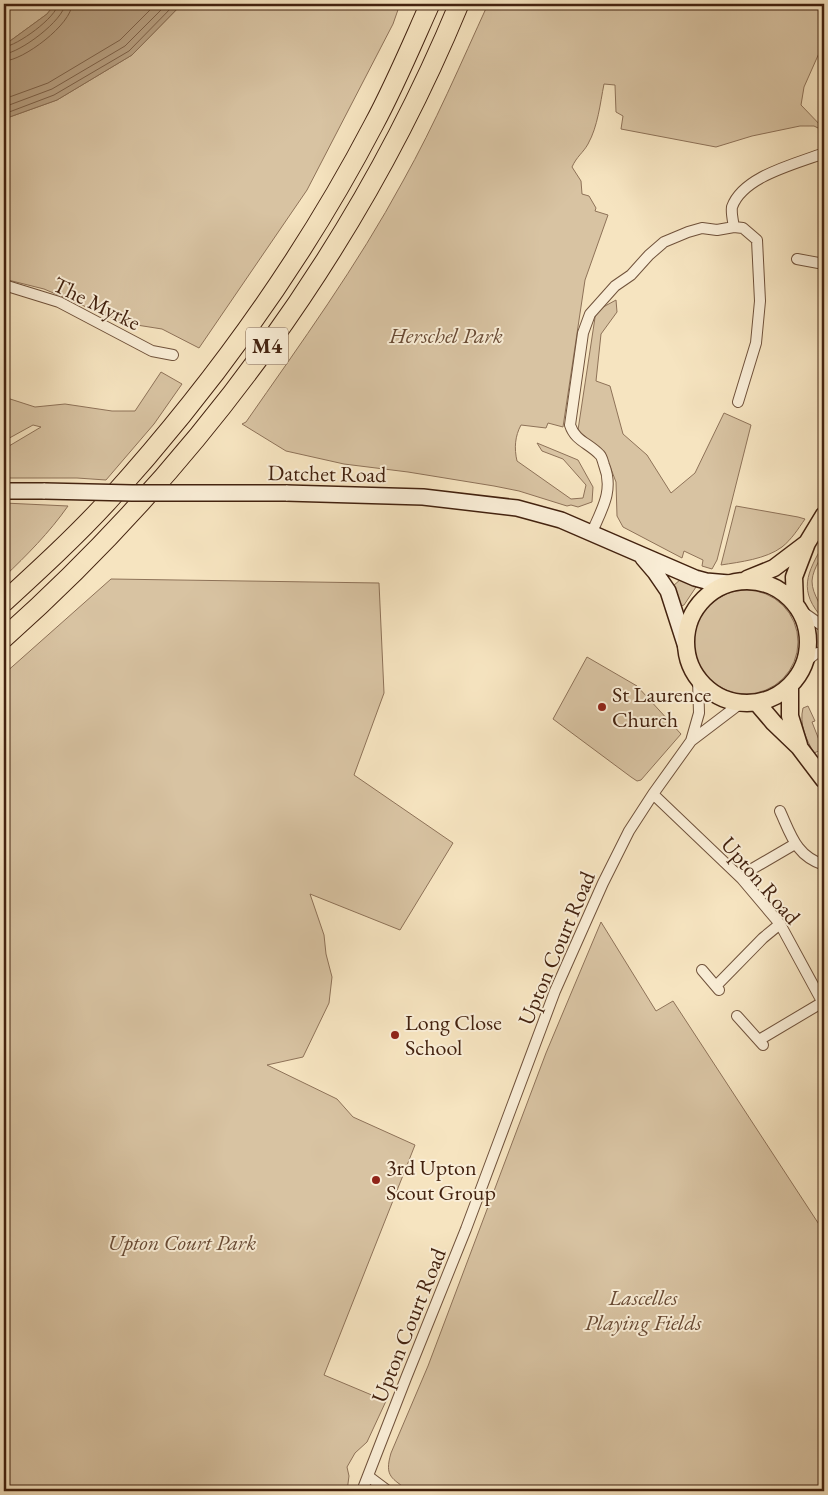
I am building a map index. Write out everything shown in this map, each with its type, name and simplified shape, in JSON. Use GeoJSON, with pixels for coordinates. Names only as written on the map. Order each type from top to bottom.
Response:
{"type":"FeatureCollection","features":[{"type":"Feature","properties":{"kind":"highway","name":"M4"},"geometry":{"type":"LineString","coordinates":[[4,602],[109,500],[189,406],[258,315],[323,213],[374,124],[430,4]]}},
{"type":"Feature","properties":{"kind":"highway","name":"M4"},"geometry":{"type":"LineString","coordinates":[[4,638],[82,564],[167,473],[203,431],[294,308],[358,206],[383,161],[432,64],[458,4]]}},
{"type":"Feature","properties":{"kind":"main road","name":"Datchet Road"},"geometry":{"type":"LineString","coordinates":[[4,491],[383,494],[496,504],[540,513],[592,532],[695,578],[706,581],[737,582]]}},
{"type":"Feature","properties":{"kind":"main road"},"geometry":{"type":"LineString","coordinates":[[807,543],[774,568],[714,590],[701,600],[692,614],[686,647],[690,664],[698,679],[710,691],[726,700],[749,703],[775,697],[790,686],[799,675],[805,662],[808,644],[807,627],[798,607],[794,577],[807,543],[824,515]]}},
{"type":"Feature","properties":{"kind":"main road","name":"Datchet Road"},"geometry":{"type":"LineString","coordinates":[[640,555],[660,577],[668,591],[686,647]]}},
{"type":"Feature","properties":{"kind":"main road"},"geometry":{"type":"LineString","coordinates":[[737,582],[759,581],[773,586],[785,593],[798,607]]}},
{"type":"Feature","properties":{"kind":"main road"},"geometry":{"type":"LineString","coordinates":[[790,686],[790,716],[799,746]]}},
{"type":"Feature","properties":{"kind":"main road"},"geometry":{"type":"LineString","coordinates":[[749,703],[799,746],[824,780]]}},
{"type":"Feature","properties":{"kind":"street"},"geometry":{"type":"LineString","coordinates":[[734,227],[732,209],[740,192],[771,172],[824,153]]}},
{"type":"Feature","properties":{"kind":"street"},"geometry":{"type":"LineString","coordinates":[[592,532],[606,498],[609,476],[601,456],[577,438],[570,425],[583,333],[590,314],[615,286],[631,275],[649,255],[664,242],[702,228],[717,230],[734,227],[743,228],[757,240],[760,302],[756,343],[738,402]]}},
{"type":"Feature","properties":{"kind":"street"},"geometry":{"type":"LineString","coordinates":[[797,259],[824,264]]}},
{"type":"Feature","properties":{"kind":"street","name":"The Myrke"},"geometry":{"type":"LineString","coordinates":[[4,285],[59,302],[152,351],[173,355]]}},
{"type":"Feature","properties":{"kind":"street"},"geometry":{"type":"LineString","coordinates":[[798,607],[824,627]]}},
{"type":"Feature","properties":{"kind":"street"},"geometry":{"type":"LineString","coordinates":[[805,662],[815,654],[824,651]]}},
{"type":"Feature","properties":{"kind":"street","name":"Upton Court Road"},"geometry":{"type":"LineString","coordinates":[[362,1491],[466,1229],[555,991],[603,883],[629,831],[691,740],[699,713],[698,679]]}},
{"type":"Feature","properties":{"kind":"street","name":"Upton Court Road"},"geometry":{"type":"LineString","coordinates":[[691,740],[749,703]]}},
{"type":"Feature","properties":{"kind":"street","name":"Upton Road"},"geometry":{"type":"LineString","coordinates":[[653,794],[742,879],[780,924],[824,1003]]}},
{"type":"Feature","properties":{"kind":"street"},"geometry":{"type":"LineString","coordinates":[[780,810],[795,844],[812,861],[824,865]]}},
{"type":"Feature","properties":{"kind":"street"},"geometry":{"type":"LineString","coordinates":[[742,879],[752,869],[795,844]]}},
{"type":"Feature","properties":{"kind":"street"},"geometry":{"type":"LineString","coordinates":[[702,970],[718,988],[763,938],[780,924]]}},
{"type":"Feature","properties":{"kind":"street"},"geometry":{"type":"LineString","coordinates":[[737,1016],[761,1043],[824,1003]]}},
{"type":"Feature","properties":{"kind":"street"},"geometry":{"type":"LineString","coordinates":[[368,1476],[388,1491]]}},
{"type":"Feature","properties":{"kind":"green space"},"geometry":{"type":"Polygon","coordinates":[[[4,4],[55,4],[47,14],[10,41],[4,43],[4,4]]]}},
{"type":"Feature","properties":{"kind":"green space"},"geometry":{"type":"Polygon","coordinates":[[[182,4],[400,4],[393,24],[307,190],[199,348],[162,329],[124,323],[44,289],[4,279],[4,119],[57,100],[132,55],[182,4]]]}},
{"type":"Feature","properties":{"kind":"green space","name":"Herschel Park"},"geometry":{"type":"Polygon","coordinates":[[[488,4],[824,4],[824,42],[804,87],[801,105],[824,131],[814,126],[800,126],[752,136],[716,147],[621,129],[623,116],[616,112],[615,85],[604,84],[594,130],[586,147],[572,167],[581,181],[582,194],[589,196],[596,208],[595,211],[608,215],[585,280],[563,427],[548,423],[546,428],[521,425],[517,433],[516,442],[517,461],[571,499],[583,498],[586,485],[563,459],[542,451],[537,443],[578,460],[593,487],[592,502],[578,507],[567,506],[519,491],[494,486],[344,464],[286,451],[242,424],[246,422],[328,304],[385,213],[426,138],[488,4]]]}},
{"type":"Feature","properties":{"kind":"green space"},"geometry":{"type":"Polygon","coordinates":[[[616,300],[617,312],[601,334],[596,381],[610,386],[623,434],[647,455],[671,493],[695,473],[724,413],[751,425],[717,560],[712,569],[702,566],[703,560],[684,551],[682,558],[623,527],[617,516],[616,482],[606,456],[578,430],[596,311],[616,300]]]}},
{"type":"Feature","properties":{"kind":"green space"},"geometry":{"type":"Polygon","coordinates":[[[161,372],[182,384],[154,424],[106,480],[4,478],[4,449],[41,427],[33,425],[4,441],[4,397],[35,407],[65,404],[112,411],[135,411],[161,372]]]}},
{"type":"Feature","properties":{"kind":"green space"},"geometry":{"type":"Polygon","coordinates":[[[4,503],[68,506],[38,543],[4,577],[4,503]]]}},
{"type":"Feature","properties":{"kind":"green space"},"geometry":{"type":"Polygon","coordinates":[[[736,506],[805,519],[789,541],[776,551],[753,559],[721,565],[736,506]]]}},
{"type":"Feature","properties":{"kind":"green space"},"geometry":{"type":"Polygon","coordinates":[[[824,543],[824,548],[814,571],[812,581],[824,620],[810,600],[808,582],[809,573],[824,543]]]}},
{"type":"Feature","properties":{"kind":"green space","name":"Upton Court Park"},"geometry":{"type":"Polygon","coordinates":[[[111,579],[379,583],[384,693],[354,775],[453,843],[400,930],[310,894],[324,935],[326,954],[332,977],[329,1003],[303,1057],[267,1065],[337,1099],[353,1117],[415,1145],[324,1375],[386,1401],[367,1442],[355,1453],[347,1467],[349,1476],[347,1491],[4,1491],[4,674],[111,579]]]}},
{"type":"Feature","properties":{"kind":"green space"},"geometry":{"type":"Polygon","coordinates":[[[681,579],[696,587],[684,605],[681,606],[673,586],[681,579]]]}},
{"type":"Feature","properties":{"kind":"green space"},"geometry":{"type":"Polygon","coordinates":[[[746,590],[766,594],[775,598],[783,605],[790,613],[794,622],[798,642],[794,662],[790,671],[783,679],[775,686],[766,690],[746,694],[726,690],[717,686],[709,679],[702,671],[698,662],[694,642],[698,622],[702,613],[709,605],[717,598],[726,594],[746,590]]]}},
{"type":"Feature","properties":{"kind":"green space"},"geometry":{"type":"Polygon","coordinates":[[[587,657],[637,686],[681,734],[641,780],[637,781],[631,777],[553,719],[587,657]]]}},
{"type":"Feature","properties":{"kind":"green space"},"geometry":{"type":"Polygon","coordinates":[[[808,706],[815,721],[812,722],[821,745],[821,750],[814,753],[806,737],[802,720],[803,708],[808,706]]]}},
{"type":"Feature","properties":{"kind":"green space","name":"Lascelles Playing Fields"},"geometry":{"type":"Polygon","coordinates":[[[601,922],[656,1011],[673,1001],[824,1232],[824,1491],[409,1491],[394,1480],[389,1472],[388,1467],[391,1453],[428,1366],[546,1053],[601,922]]]}},
{"type":"Feature","properties":{"kind":"water"},"geometry":{"type":"Polygon","coordinates":[[[55,4],[182,4],[132,55],[57,100],[4,119],[4,43],[10,41],[47,14],[55,4]]]}},
{"type":"Feature","properties":{"kind":"place","name":"St Laurence Church"},"geometry":{"type":"Point","coordinates":[602,707]}},
{"type":"Feature","properties":{"kind":"place","name":"Long Close School"},"geometry":{"type":"Point","coordinates":[395,1035]}},
{"type":"Feature","properties":{"kind":"place","name":"3rd Upton Scout Group"},"geometry":{"type":"Point","coordinates":[376,1180]}}]}
